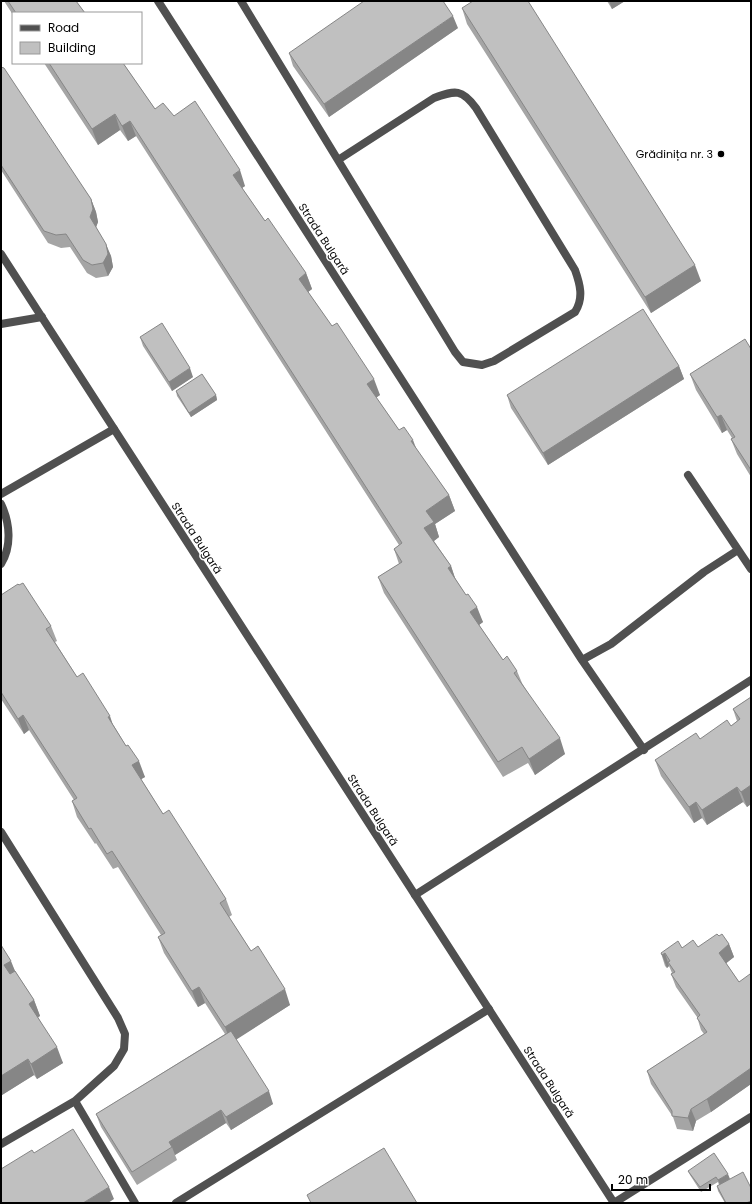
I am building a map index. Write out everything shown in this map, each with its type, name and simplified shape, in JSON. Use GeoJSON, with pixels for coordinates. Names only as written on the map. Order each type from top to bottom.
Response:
{"type":"FeatureCollection","features":[{"type":"Feature","properties":{"kind":"street","name":"Strada Bulgară"},"geometry":{"type":"LineString","coordinates":[[158,1],[582,660],[644,750]]}},
{"type":"Feature","properties":{"kind":"street"},"geometry":{"type":"LineString","coordinates":[[241,1],[338,160],[451,345],[463,362],[482,365],[494,361],[575,312],[580,305],[580,284],[575,270],[476,108],[467,96],[458,93],[447,93],[434,98],[338,160]]}},
{"type":"Feature","properties":{"kind":"street","name":"Strada Bulgară"},"geometry":{"type":"LineString","coordinates":[[1,254],[614,1203]]}},
{"type":"Feature","properties":{"kind":"street"},"geometry":{"type":"LineString","coordinates":[[1,324],[42,317]]}},
{"type":"Feature","properties":{"kind":"street"},"geometry":{"type":"LineString","coordinates":[[1,494],[114,429]]}},
{"type":"Feature","properties":{"kind":"street"},"geometry":{"type":"LineString","coordinates":[[688,475],[751,569]]}},
{"type":"Feature","properties":{"kind":"street"},"geometry":{"type":"LineString","coordinates":[[1,504],[8,528],[9,543],[5,557],[1,564]]}},
{"type":"Feature","properties":{"kind":"street"},"geometry":{"type":"LineString","coordinates":[[582,660],[611,644],[704,572],[738,550]]}},
{"type":"Feature","properties":{"kind":"street"},"geometry":{"type":"LineString","coordinates":[[415,895],[644,750],[751,680]]}},
{"type":"Feature","properties":{"kind":"street"},"geometry":{"type":"LineString","coordinates":[[1,832],[118,1018],[125,1034],[124,1049],[114,1066],[75,1101],[1,1144]]}},
{"type":"Feature","properties":{"kind":"street"},"geometry":{"type":"LineString","coordinates":[[176,1203],[489,1009]]}},
{"type":"Feature","properties":{"kind":"street"},"geometry":{"type":"LineString","coordinates":[[75,1101],[135,1203]]}},
{"type":"Feature","properties":{"kind":"street"},"geometry":{"type":"LineString","coordinates":[[614,1203],[751,1117]]}},
{"type":"Feature","properties":{"kind":"building"},"geometry":{"type":"Polygon","coordinates":[[[8,1],[76,1],[84,12],[15,12],[8,1]]]}},
{"type":"Feature","properties":{"kind":"building"},"geometry":{"type":"Polygon","coordinates":[[[364,1],[443,1],[453,16],[324,104],[289,53],[364,1]]]}},
{"type":"Feature","properties":{"kind":"building"},"geometry":{"type":"Polygon","coordinates":[[[473,1],[528,1],[695,265],[645,297],[462,8],[473,1]]]}},
{"type":"Feature","properties":{"kind":"building"},"geometry":{"type":"Polygon","coordinates":[[[50,64],[124,64],[155,109],[163,103],[174,116],[195,101],[240,170],[233,175],[265,221],[268,218],[306,273],[299,279],[332,326],[337,323],[374,379],[367,384],[399,430],[404,427],[413,440],[411,441],[449,495],[426,511],[434,522],[424,528],[451,566],[448,568],[466,595],[468,594],[477,607],[470,612],[503,660],[507,656],[517,671],[514,673],[560,738],[529,759],[522,747],[498,762],[378,577],[402,562],[394,549],[402,543],[130,121],[122,126],[115,114],[92,129],[50,64]]]}},
{"type":"Feature","properties":{"kind":"building"},"geometry":{"type":"Polygon","coordinates":[[[1,67],[4,68],[91,199],[93,209],[90,217],[106,244],[108,254],[103,263],[92,265],[83,260],[66,234],[56,235],[44,231],[1,165],[1,67]]]}},
{"type":"Feature","properties":{"kind":"building"},"geometry":{"type":"Polygon","coordinates":[[[643,309],[679,366],[543,453],[507,395],[643,309]]]}},
{"type":"Feature","properties":{"kind":"building"},"geometry":{"type":"Polygon","coordinates":[[[162,323],[190,368],[169,382],[140,337],[162,323]]]}},
{"type":"Feature","properties":{"kind":"building"},"geometry":{"type":"Polygon","coordinates":[[[745,339],[751,349],[751,470],[731,439],[735,437],[721,415],[717,417],[690,374],[745,339]]]}},
{"type":"Feature","properties":{"kind":"building"},"geometry":{"type":"Polygon","coordinates":[[[202,374],[216,395],[189,413],[176,391],[202,374]]]}},
{"type":"Feature","properties":{"kind":"building"},"geometry":{"type":"Polygon","coordinates":[[[23,583],[51,626],[46,629],[77,677],[83,673],[110,716],[108,717],[126,746],[128,745],[139,761],[132,765],[163,814],[169,810],[226,899],[220,903],[251,951],[258,946],[285,989],[225,1027],[199,987],[192,991],[158,937],[165,933],[112,851],[107,854],[91,828],[89,829],[72,801],[77,798],[23,715],[18,719],[1,692],[1,595],[18,584],[23,583]]]}},
{"type":"Feature","properties":{"kind":"building"},"geometry":{"type":"Polygon","coordinates":[[[751,697],[751,785],[741,792],[737,787],[702,810],[696,802],[689,807],[655,760],[696,733],[700,739],[727,720],[731,726],[740,719],[733,709],[751,697]]]}},
{"type":"Feature","properties":{"kind":"building"},"geometry":{"type":"Polygon","coordinates":[[[717,934],[719,936],[722,934],[729,944],[719,953],[739,982],[750,974],[751,976],[751,1068],[691,1109],[688,1118],[672,1116],[672,1111],[647,1071],[707,1032],[697,1018],[700,1015],[671,974],[675,972],[668,962],[670,961],[665,953],[662,955],[661,953],[678,941],[682,948],[693,940],[698,947],[717,934]]]}},
{"type":"Feature","properties":{"kind":"building"},"geometry":{"type":"Polygon","coordinates":[[[1,945],[11,961],[4,965],[10,974],[15,971],[34,1000],[29,1004],[57,1047],[31,1064],[28,1059],[1,1076],[1,945]]]}},
{"type":"Feature","properties":{"kind":"building"},"geometry":{"type":"Polygon","coordinates":[[[231,1031],[269,1091],[226,1117],[221,1110],[169,1142],[172,1147],[132,1172],[96,1114],[231,1031]]]}},
{"type":"Feature","properties":{"kind":"building"},"geometry":{"type":"Polygon","coordinates":[[[73,1129],[109,1187],[83,1203],[1,1203],[1,1169],[32,1150],[34,1153],[73,1129]]]}},
{"type":"Feature","properties":{"kind":"building"},"geometry":{"type":"Polygon","coordinates":[[[384,1148],[417,1203],[311,1203],[307,1195],[384,1148]]]}},
{"type":"Feature","properties":{"kind":"building"},"geometry":{"type":"Polygon","coordinates":[[[714,1153],[728,1174],[718,1180],[716,1177],[700,1187],[688,1171],[714,1153]]]}},
{"type":"Feature","properties":{"kind":"building"},"geometry":{"type":"Polygon","coordinates":[[[743,1172],[751,1188],[751,1201],[746,1203],[726,1203],[717,1186],[743,1172]]]}},
{"type":"Feature","properties":{"kind":"place","name":"Grădinița nr. 3"},"geometry":{"type":"Point","coordinates":[721,154]}}]}
